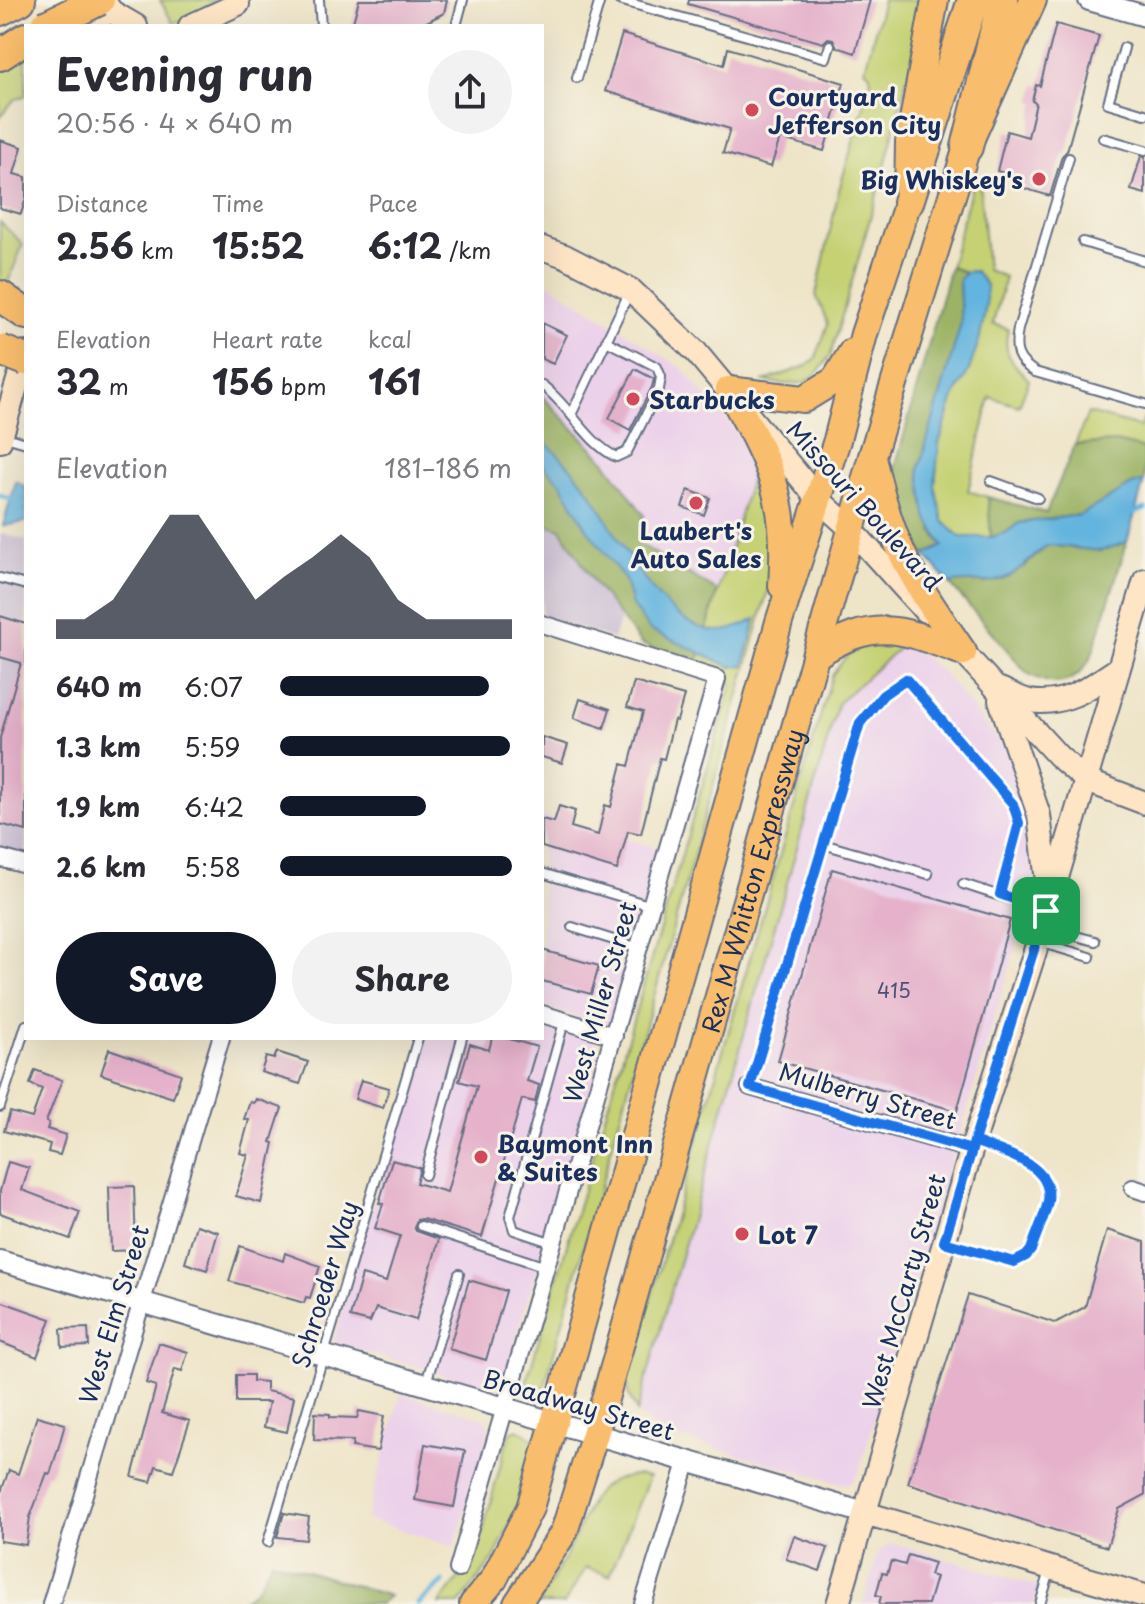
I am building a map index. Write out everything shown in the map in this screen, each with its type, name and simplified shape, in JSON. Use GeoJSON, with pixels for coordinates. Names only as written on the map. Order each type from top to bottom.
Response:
{"type":"FeatureCollection","features":[{"type":"Feature","properties":{"kind":"highway"},"geometry":{"type":"LineString","coordinates":[[0,10],[20,0]]}},
{"type":"Feature","properties":{"kind":"highway"},"geometry":{"type":"LineString","coordinates":[[50,24],[97,0]]}},
{"type":"Feature","properties":{"kind":"highway","name":"Rex M Whitton Expressway"},"geometry":{"type":"LineString","coordinates":[[473,1604],[494,1579],[530,1508],[779,622],[819,500],[864,334],[908,202],[909,142],[935,0]]}},
{"type":"Feature","properties":{"kind":"highway"},"geometry":{"type":"LineString","coordinates":[[908,202],[973,0]]}},
{"type":"Feature","properties":{"kind":"highway"},"geometry":{"type":"LineString","coordinates":[[967,147],[1003,0]]}},
{"type":"Feature","properties":{"kind":"highway","name":"Rex M Whitton Expressway"},"geometry":{"type":"LineString","coordinates":[[517,1604],[564,1532],[595,1434],[872,456],[967,147],[1033,0]]}},
{"type":"Feature","properties":{"kind":"highway"},"geometry":{"type":"LineString","coordinates":[[0,45],[24,37]]}},
{"type":"Feature","properties":{"kind":"highway"},"geometry":{"type":"LineString","coordinates":[[0,55],[24,37]]}},
{"type":"Feature","properties":{"kind":"highway"},"geometry":{"type":"LineString","coordinates":[[0,296],[24,313]]}},
{"type":"Feature","properties":{"kind":"highway"},"geometry":{"type":"LineString","coordinates":[[729,390],[804,399],[835,380],[864,334]]}},
{"type":"Feature","properties":{"kind":"highway"},"geometry":{"type":"LineString","coordinates":[[0,350],[24,359]]}},
{"type":"Feature","properties":{"kind":"highway"},"geometry":{"type":"LineString","coordinates":[[729,390],[764,451],[778,494],[784,560],[779,622]]}},
{"type":"Feature","properties":{"kind":"highway"},"geometry":{"type":"LineString","coordinates":[[872,456],[882,497],[902,553],[963,652]]}},
{"type":"Feature","properties":{"kind":"highway"},"geometry":{"type":"LineString","coordinates":[[815,656],[851,635],[893,630],[963,652]]}},
{"type":"Feature","properties":{"kind":"main road"},"geometry":{"type":"LineString","coordinates":[[97,0],[99,24]]}},
{"type":"Feature","properties":{"kind":"main road"},"geometry":{"type":"LineString","coordinates":[[97,0],[110,24]]}},
{"type":"Feature","properties":{"kind":"main road"},"geometry":{"type":"LineString","coordinates":[[97,0],[133,24]]}},
{"type":"Feature","properties":{"kind":"main road"},"geometry":{"type":"LineString","coordinates":[[194,24],[241,2]]}},
{"type":"Feature","properties":{"kind":"main road"},"geometry":{"type":"LineString","coordinates":[[222,24],[241,2]]}},
{"type":"Feature","properties":{"kind":"main road","name":"Missouri Boulevard"},"geometry":{"type":"LineString","coordinates":[[544,249],[565,256],[631,290],[696,352],[819,500],[850,528],[1058,756],[1087,781],[1145,803]]}},
{"type":"Feature","properties":{"kind":"main road"},"geometry":{"type":"LineString","coordinates":[[2,428],[24,359]]}},
{"type":"Feature","properties":{"kind":"main road","name":"West McCarty Street"},"geometry":{"type":"LineString","coordinates":[[838,1604],[973,1145],[1087,781],[1145,580]]}},
{"type":"Feature","properties":{"kind":"main road"},"geometry":{"type":"LineString","coordinates":[[995,687],[1030,701],[1057,701],[1079,695],[1119,668]]}},
{"type":"Feature","properties":{"kind":"main road"},"geometry":{"type":"LineString","coordinates":[[995,687],[1039,815],[1044,921]]}},
{"type":"Feature","properties":{"kind":"main road","name":"Broadway Street"},"geometry":{"type":"LineString","coordinates":[[865,1513],[1145,1596]]}},
{"type":"Feature","properties":{"kind":"street"},"geometry":{"type":"LineString","coordinates":[[1089,0],[1136,14]]}},
{"type":"Feature","properties":{"kind":"street"},"geometry":{"type":"LineString","coordinates":[[214,24],[241,2]]}},
{"type":"Feature","properties":{"kind":"street","name":"West Miller Street"},"geometry":{"type":"LineString","coordinates":[[458,1569],[717,679],[544,625]]}},
{"type":"Feature","properties":{"kind":"street"},"geometry":{"type":"LineString","coordinates":[[0,858],[24,864]]}},
{"type":"Feature","properties":{"kind":"street"},"geometry":{"type":"LineString","coordinates":[[544,1015],[614,1036]]}},
{"type":"Feature","properties":{"kind":"street","name":"West Elm Street"},"geometry":{"type":"LineString","coordinates":[[51,1604],[220,1040]]}},
{"type":"Feature","properties":{"kind":"street","name":"Mulberry Street"},"geometry":{"type":"LineString","coordinates":[[750,1087],[973,1145]]}},
{"type":"Feature","properties":{"kind":"street","name":"Broadway Street"},"geometry":{"type":"LineString","coordinates":[[0,1261],[865,1513]]}},
{"type":"Feature","properties":{"kind":"street"},"geometry":{"type":"LineString","coordinates":[[643,1604],[687,1463]]}},
{"type":"Feature","properties":{"kind":"lane"},"geometry":{"type":"LineString","coordinates":[[319,0],[321,24]]}},
{"type":"Feature","properties":{"kind":"lane"},"geometry":{"type":"LineString","coordinates":[[457,24],[463,0]]}},
{"type":"Feature","properties":{"kind":"lane"},"geometry":{"type":"LineString","coordinates":[[577,78],[600,0]]}},
{"type":"Feature","properties":{"kind":"lane"},"geometry":{"type":"LineString","coordinates":[[619,0],[826,58],[830,45]]}},
{"type":"Feature","properties":{"kind":"lane"},"geometry":{"type":"LineString","coordinates":[[1124,48],[1108,103],[1145,114]]}},
{"type":"Feature","properties":{"kind":"lane"},"geometry":{"type":"LineString","coordinates":[[1103,138],[1145,150]]}},
{"type":"Feature","properties":{"kind":"lane"},"geometry":{"type":"LineString","coordinates":[[1069,158],[1015,348],[1021,362],[1035,372],[1145,404]]}},
{"type":"Feature","properties":{"kind":"lane"},"geometry":{"type":"LineString","coordinates":[[1083,242],[1145,261]]}},
{"type":"Feature","properties":{"kind":"lane"},"geometry":{"type":"LineString","coordinates":[[572,413],[631,290]]}},
{"type":"Feature","properties":{"kind":"lane"},"geometry":{"type":"LineString","coordinates":[[544,386],[558,397],[603,450],[616,457],[627,452],[659,389],[661,377],[657,367],[606,341]]}},
{"type":"Feature","properties":{"kind":"lane"},"geometry":{"type":"LineString","coordinates":[[2,428],[24,442]]}},
{"type":"Feature","properties":{"kind":"lane"},"geometry":{"type":"LineString","coordinates":[[991,481],[1038,498]]}},
{"type":"Feature","properties":{"kind":"lane"},"geometry":{"type":"LineString","coordinates":[[0,578],[24,584]]}},
{"type":"Feature","properties":{"kind":"lane"},"geometry":{"type":"LineString","coordinates":[[750,1087],[860,723],[883,695],[906,679],[1013,804],[1019,823],[1000,894]]}},
{"type":"Feature","properties":{"kind":"lane"},"geometry":{"type":"LineString","coordinates":[[823,844],[928,874]]}},
{"type":"Feature","properties":{"kind":"lane"},"geometry":{"type":"LineString","coordinates":[[544,874],[652,906]]}},
{"type":"Feature","properties":{"kind":"lane"},"geometry":{"type":"LineString","coordinates":[[963,884],[1000,894],[1044,921],[1090,957]]}},
{"type":"Feature","properties":{"kind":"lane"},"geometry":{"type":"LineString","coordinates":[[1044,921],[1095,941]]}},
{"type":"Feature","properties":{"kind":"lane"},"geometry":{"type":"LineString","coordinates":[[572,927],[639,949]]}},
{"type":"Feature","properties":{"kind":"lane"},"geometry":{"type":"LineString","coordinates":[[554,1243],[514,1230],[510,1217],[565,1021]]}},
{"type":"Feature","properties":{"kind":"lane"},"geometry":{"type":"LineString","coordinates":[[1,1103],[24,1031]]}},
{"type":"Feature","properties":{"kind":"lane","name":"Schroeder Way"},"geometry":{"type":"LineString","coordinates":[[268,1542],[417,1040]]}},
{"type":"Feature","properties":{"kind":"lane"},"geometry":{"type":"LineString","coordinates":[[425,1175],[461,1040]]}},
{"type":"Feature","properties":{"kind":"lane"},"geometry":{"type":"LineString","coordinates":[[944,1242],[1014,1262],[1020,1260],[1031,1250],[1048,1203],[1046,1183],[1035,1168],[973,1145]]}},
{"type":"Feature","properties":{"kind":"lane"},"geometry":{"type":"LineString","coordinates":[[421,1226],[546,1267]]}},
{"type":"Feature","properties":{"kind":"lane"},"geometry":{"type":"LineString","coordinates":[[425,1387],[459,1274]]}},
{"type":"Feature","properties":{"kind":"lane"},"geometry":{"type":"LineString","coordinates":[[1040,1604],[1051,1567]]}},
{"type":"Feature","properties":{"kind":"shaded area"},"geometry":{"type":"Polygon","coordinates":[[[544,280],[683,369],[756,456],[717,591],[638,543],[560,412],[544,398],[544,280]]]}},
{"type":"Feature","properties":{"kind":"shaded area"},"geometry":{"type":"Polygon","coordinates":[[[544,523],[561,529],[620,619],[613,639],[544,617],[544,523]]]}},
{"type":"Feature","properties":{"kind":"shaded area"},"geometry":{"type":"Polygon","coordinates":[[[0,533],[24,539],[24,855],[0,848],[0,533]]]}},
{"type":"Feature","properties":{"kind":"shaded area"},"geometry":{"type":"Polygon","coordinates":[[[902,645],[922,655],[944,674],[1007,751],[1031,806],[1037,867],[1033,890],[858,1474],[851,1483],[841,1484],[663,1433],[637,1412],[838,703],[902,645]]]}},
{"type":"Feature","properties":{"kind":"shaded area"},"geometry":{"type":"Polygon","coordinates":[[[544,817],[662,849],[610,1021],[605,1025],[544,1007],[544,817]]]}},
{"type":"Feature","properties":{"kind":"shaded area"},"geometry":{"type":"Polygon","coordinates":[[[544,1027],[591,1040],[599,1047],[600,1056],[502,1385],[492,1389],[333,1342],[423,1040],[544,1040],[544,1027]]]}},
{"type":"Feature","properties":{"kind":"shaded area"},"geometry":{"type":"Polygon","coordinates":[[[401,1394],[483,1418],[488,1423],[489,1431],[454,1547],[366,1519],[401,1394]]]}},
{"type":"Feature","properties":{"kind":"shaded area"},"geometry":{"type":"Polygon","coordinates":[[[889,1544],[1039,1587],[1034,1604],[863,1604],[879,1552],[889,1544]]]}},
{"type":"Feature","properties":{"kind":"green space"},"geometry":{"type":"Polygon","coordinates":[[[160,0],[215,0],[194,16],[173,23],[160,0]]]}},
{"type":"Feature","properties":{"kind":"green space"},"geometry":{"type":"Polygon","coordinates":[[[883,0],[927,0],[884,170],[831,354],[818,372],[804,382],[787,384],[765,381],[815,360],[828,324],[816,295],[839,190],[871,82],[870,74],[865,69],[883,0]]]}},
{"type":"Feature","properties":{"kind":"green space"},"geometry":{"type":"Polygon","coordinates":[[[24,55],[24,96],[14,100],[0,117],[0,70],[24,55]]]}},
{"type":"Feature","properties":{"kind":"green space"},"geometry":{"type":"Polygon","coordinates":[[[979,176],[987,270],[1005,277],[993,324],[1008,329],[1006,345],[1010,358],[1029,380],[1019,406],[990,397],[968,491],[988,497],[991,537],[960,537],[943,521],[935,485],[939,444],[954,397],[969,370],[986,305],[986,285],[975,271],[965,272],[950,267],[974,179],[979,176]]]}},
{"type":"Feature","properties":{"kind":"green space"},"geometry":{"type":"Polygon","coordinates":[[[0,222],[23,244],[7,285],[0,280],[0,222]]]}},
{"type":"Feature","properties":{"kind":"green space"},"geometry":{"type":"Polygon","coordinates":[[[950,267],[965,272],[959,280],[961,323],[919,469],[933,532],[943,546],[925,555],[902,514],[895,468],[950,267]]]}},
{"type":"Feature","properties":{"kind":"green space"},"geometry":{"type":"Polygon","coordinates":[[[544,398],[605,461],[644,515],[638,543],[717,591],[696,667],[641,644],[595,584],[561,529],[544,523],[544,398]]]}},
{"type":"Feature","properties":{"kind":"green space"},"geometry":{"type":"Polygon","coordinates":[[[1088,413],[1140,427],[1145,417],[1145,449],[1115,442],[1075,445],[1088,413]]]}},
{"type":"Feature","properties":{"kind":"green space"},"geometry":{"type":"Polygon","coordinates":[[[1115,442],[1145,449],[1144,481],[1080,515],[1019,523],[1007,532],[991,537],[988,497],[1046,513],[1075,445],[1115,442]]]}},
{"type":"Feature","properties":{"kind":"green space"},"geometry":{"type":"Polygon","coordinates":[[[754,467],[772,507],[772,576],[545,1385],[537,1394],[529,1396],[525,1387],[732,685],[728,678],[696,667],[754,467]]]}},
{"type":"Feature","properties":{"kind":"green space"},"geometry":{"type":"Polygon","coordinates":[[[1127,542],[1092,655],[1079,673],[1064,682],[1047,682],[1027,673],[950,584],[966,580],[987,583],[1025,566],[1048,545],[1101,551],[1127,542]]]}},
{"type":"Feature","properties":{"kind":"green space"},"geometry":{"type":"Polygon","coordinates":[[[881,641],[902,645],[838,703],[637,1412],[628,1393],[627,1381],[832,676],[852,652],[881,641]]]}},
{"type":"Feature","properties":{"kind":"green space"},"geometry":{"type":"Polygon","coordinates":[[[517,1429],[534,1442],[536,1463],[495,1557],[459,1604],[439,1604],[476,1557],[509,1433],[517,1429]]]}},
{"type":"Feature","properties":{"kind":"green space"},"geometry":{"type":"Polygon","coordinates":[[[638,1475],[649,1477],[610,1575],[586,1568],[564,1604],[538,1604],[600,1489],[613,1480],[638,1475]]]}},
{"type":"Feature","properties":{"kind":"green space"},"geometry":{"type":"Polygon","coordinates":[[[271,1560],[389,1596],[380,1604],[230,1604],[246,1597],[256,1588],[271,1560]]]}},
{"type":"Feature","properties":{"kind":"water"},"geometry":{"type":"Polygon","coordinates":[[[975,271],[986,285],[986,305],[969,370],[954,397],[939,443],[935,485],[943,521],[960,537],[992,537],[1007,532],[1019,523],[1080,515],[1144,481],[1127,542],[1101,551],[1048,545],[1006,577],[989,582],[950,584],[925,555],[943,546],[926,516],[919,469],[961,323],[959,280],[965,272],[975,271]]]}},
{"type":"Feature","properties":{"kind":"water"},"geometry":{"type":"Polygon","coordinates":[[[544,441],[583,482],[642,576],[673,611],[690,623],[715,631],[733,629],[756,619],[744,665],[731,667],[650,630],[632,606],[625,580],[587,529],[561,483],[544,466],[544,441]]]}},
{"type":"Feature","properties":{"kind":"water"},"geometry":{"type":"Polygon","coordinates":[[[16,481],[24,486],[24,522],[3,526],[16,481]]]}},
{"type":"Feature","properties":{"kind":"building"},"geometry":{"type":"Polygon","coordinates":[[[359,0],[447,0],[444,13],[423,24],[353,24],[359,0]]]}},
{"type":"Feature","properties":{"kind":"building"},"geometry":{"type":"Polygon","coordinates":[[[689,0],[870,0],[855,53],[837,47],[833,39],[828,38],[823,43],[688,4],[689,0]]]}},
{"type":"Feature","properties":{"kind":"building"},"geometry":{"type":"Polygon","coordinates":[[[1056,24],[1099,36],[1067,151],[1062,156],[1050,196],[1026,189],[1016,176],[997,171],[1007,131],[1028,137],[1036,103],[1032,101],[1036,85],[1040,86],[1056,24]]]}},
{"type":"Feature","properties":{"kind":"building","name":"Courtyard Jefferson City"},"geometry":{"type":"Polygon","coordinates":[[[622,34],[724,65],[728,48],[844,83],[824,151],[780,138],[771,167],[723,153],[730,129],[605,91],[622,34]]]}},
{"type":"Feature","properties":{"kind":"building"},"geometry":{"type":"Polygon","coordinates":[[[0,140],[22,147],[14,174],[24,176],[24,204],[21,214],[0,208],[0,140]]]}},
{"type":"Feature","properties":{"kind":"building"},"geometry":{"type":"Polygon","coordinates":[[[1141,156],[1145,157],[1145,194],[1131,190],[1141,156]]]}},
{"type":"Feature","properties":{"kind":"building"},"geometry":{"type":"Polygon","coordinates":[[[544,324],[567,335],[553,364],[544,360],[544,324]]]}},
{"type":"Feature","properties":{"kind":"building","name":"Starbucks"},"geometry":{"type":"Polygon","coordinates":[[[635,369],[654,379],[630,430],[609,418],[635,369]]]}},
{"type":"Feature","properties":{"kind":"building","name":"Laubert's Auto Sales"},"geometry":{"type":"Polygon","coordinates":[[[688,490],[710,498],[704,515],[682,507],[688,490]]]}},
{"type":"Feature","properties":{"kind":"building"},"geometry":{"type":"Polygon","coordinates":[[[0,616],[24,623],[24,830],[0,824],[0,738],[21,663],[0,657],[0,616]]]}},
{"type":"Feature","properties":{"kind":"building"},"geometry":{"type":"Polygon","coordinates":[[[634,682],[684,696],[664,759],[660,758],[641,834],[628,831],[617,870],[544,848],[544,820],[554,822],[559,806],[575,811],[571,827],[598,835],[605,805],[611,807],[622,764],[629,766],[643,712],[627,707],[634,682]]]}},
{"type":"Feature","properties":{"kind":"building"},"geometry":{"type":"Polygon","coordinates":[[[580,699],[610,709],[604,728],[574,718],[580,699]]]}},
{"type":"Feature","properties":{"kind":"building"},"geometry":{"type":"Polygon","coordinates":[[[544,738],[568,745],[562,763],[544,758],[544,738]]]}},
{"type":"Feature","properties":{"kind":"building"},"geometry":{"type":"Polygon","coordinates":[[[832,869],[1010,920],[957,1111],[778,1061],[832,869]]]}},
{"type":"Feature","properties":{"kind":"building"},"geometry":{"type":"Polygon","coordinates":[[[544,951],[599,966],[591,994],[544,982],[544,951]]]}},
{"type":"Feature","properties":{"kind":"building"},"geometry":{"type":"Polygon","coordinates":[[[492,1040],[513,1040],[537,1047],[527,1081],[539,1085],[535,1102],[522,1099],[482,1237],[423,1219],[417,1220],[416,1231],[439,1239],[416,1320],[376,1308],[370,1322],[350,1317],[362,1275],[386,1282],[400,1236],[375,1228],[392,1160],[420,1168],[416,1183],[447,1192],[477,1086],[459,1081],[470,1044],[489,1050],[492,1040]]]}},
{"type":"Feature","properties":{"kind":"building"},"geometry":{"type":"Polygon","coordinates":[[[109,1049],[181,1074],[173,1098],[101,1074],[109,1049]]]}},
{"type":"Feature","properties":{"kind":"building"},"geometry":{"type":"Polygon","coordinates":[[[277,1052],[308,1062],[300,1084],[261,1072],[266,1057],[274,1059],[277,1052]]]}},
{"type":"Feature","properties":{"kind":"building"},"geometry":{"type":"Polygon","coordinates":[[[35,1070],[62,1080],[46,1122],[49,1123],[47,1129],[66,1135],[60,1155],[48,1152],[50,1144],[4,1131],[10,1112],[32,1118],[42,1089],[30,1084],[35,1070]]]}},
{"type":"Feature","properties":{"kind":"building"},"geometry":{"type":"Polygon","coordinates":[[[361,1080],[389,1088],[383,1108],[355,1099],[361,1080]]]}},
{"type":"Feature","properties":{"kind":"building"},"geometry":{"type":"Polygon","coordinates":[[[256,1099],[282,1108],[271,1142],[274,1143],[261,1203],[236,1196],[248,1155],[240,1153],[249,1120],[244,1119],[250,1102],[254,1103],[256,1099]]]}},
{"type":"Feature","properties":{"kind":"building"},"geometry":{"type":"Polygon","coordinates":[[[8,1162],[29,1168],[22,1190],[80,1212],[70,1239],[0,1213],[0,1191],[8,1162]]]}},
{"type":"Feature","properties":{"kind":"building"},"geometry":{"type":"Polygon","coordinates":[[[134,1186],[136,1250],[111,1251],[109,1187],[134,1186]]]}},
{"type":"Feature","properties":{"kind":"building"},"geometry":{"type":"Polygon","coordinates":[[[196,1225],[218,1232],[207,1270],[185,1263],[196,1225]]]}},
{"type":"Feature","properties":{"kind":"building"},"geometry":{"type":"Polygon","coordinates":[[[1107,1230],[1145,1242],[1145,1495],[1119,1509],[1107,1547],[908,1483],[968,1295],[1055,1323],[1085,1307],[1107,1230]]]}},
{"type":"Feature","properties":{"kind":"building"},"geometry":{"type":"Polygon","coordinates":[[[240,1246],[283,1261],[285,1253],[320,1266],[310,1298],[306,1297],[304,1303],[229,1281],[240,1246]]]}},
{"type":"Feature","properties":{"kind":"building"},"geometry":{"type":"Polygon","coordinates":[[[469,1280],[506,1291],[486,1360],[449,1349],[469,1280]]]}},
{"type":"Feature","properties":{"kind":"building"},"geometry":{"type":"Polygon","coordinates":[[[0,1301],[51,1319],[37,1357],[0,1342],[0,1301]]]}},
{"type":"Feature","properties":{"kind":"building"},"geometry":{"type":"Polygon","coordinates":[[[88,1328],[89,1346],[62,1347],[61,1329],[88,1328]]]}},
{"type":"Feature","properties":{"kind":"building"},"geometry":{"type":"Polygon","coordinates":[[[159,1343],[188,1352],[182,1371],[175,1369],[162,1413],[190,1421],[173,1471],[156,1466],[151,1482],[132,1477],[156,1386],[146,1383],[159,1343]]]}},
{"type":"Feature","properties":{"kind":"building"},"geometry":{"type":"Polygon","coordinates":[[[236,1375],[253,1375],[253,1381],[266,1382],[266,1391],[294,1397],[287,1432],[264,1427],[269,1402],[236,1402],[236,1375]]]}},
{"type":"Feature","properties":{"kind":"building"},"geometry":{"type":"Polygon","coordinates":[[[359,1411],[384,1416],[378,1451],[352,1447],[353,1441],[314,1440],[315,1413],[357,1418],[359,1411]]]}},
{"type":"Feature","properties":{"kind":"building"},"geometry":{"type":"Polygon","coordinates":[[[37,1416],[65,1424],[58,1449],[30,1517],[26,1545],[0,1541],[0,1495],[9,1470],[18,1474],[37,1416]]]}},
{"type":"Feature","properties":{"kind":"building"},"geometry":{"type":"Polygon","coordinates":[[[425,1444],[465,1451],[454,1507],[415,1500],[425,1444]]]}},
{"type":"Feature","properties":{"kind":"building"},"geometry":{"type":"Polygon","coordinates":[[[284,1513],[309,1517],[306,1540],[277,1537],[284,1513]]]}},
{"type":"Feature","properties":{"kind":"building"},"geometry":{"type":"Polygon","coordinates":[[[794,1536],[828,1548],[820,1571],[786,1559],[794,1536]]]}},
{"type":"Feature","properties":{"kind":"building"},"geometry":{"type":"Polygon","coordinates":[[[908,1555],[934,1563],[930,1575],[936,1577],[928,1604],[879,1604],[881,1596],[876,1595],[882,1573],[887,1574],[891,1561],[905,1565],[908,1555]]]}},
{"type":"Feature","properties":{"kind":"waterway"},"geometry":{"type":"LineString","coordinates":[[0,495],[24,504]]}},
{"type":"Feature","properties":{"kind":"waterway"},"geometry":{"type":"LineString","coordinates":[[1128,515],[1145,509]]}},
{"type":"Feature","properties":{"kind":"waterway"},"geometry":{"type":"LineString","coordinates":[[418,1604],[443,1582]]}},
{"type":"Feature","properties":{"kind":"place","name":"Courtyard Jefferson City"},"geometry":{"type":"Point","coordinates":[752,110]}},
{"type":"Feature","properties":{"kind":"place","name":"Big Whiskey's"},"geometry":{"type":"Point","coordinates":[1039,179]}},
{"type":"Feature","properties":{"kind":"place","name":"Starbucks"},"geometry":{"type":"Point","coordinates":[633,399]}},
{"type":"Feature","properties":{"kind":"place","name":"Laubert's Auto Sales"},"geometry":{"type":"Point","coordinates":[696,503]}},
{"type":"Feature","properties":{"kind":"place","name":"Baymont Inn & Suites"},"geometry":{"type":"Point","coordinates":[481,1157]}},
{"type":"Feature","properties":{"kind":"place","name":"Lot 7"},"geometry":{"type":"Point","coordinates":[742,1234]}},
{"type":"Feature","properties":{"kind":"route"},"geometry":{"type":"LineString","coordinates":[[1046,911],[1000,894],[1019,823],[1013,804],[906,679],[883,695],[860,723],[750,1087],[972,1150],[974,1141],[1035,1168],[1046,1183],[1048,1203],[1031,1250],[1014,1262],[944,1242],[972,1150],[974,1141],[1038,942],[1046,911]]}}]}
